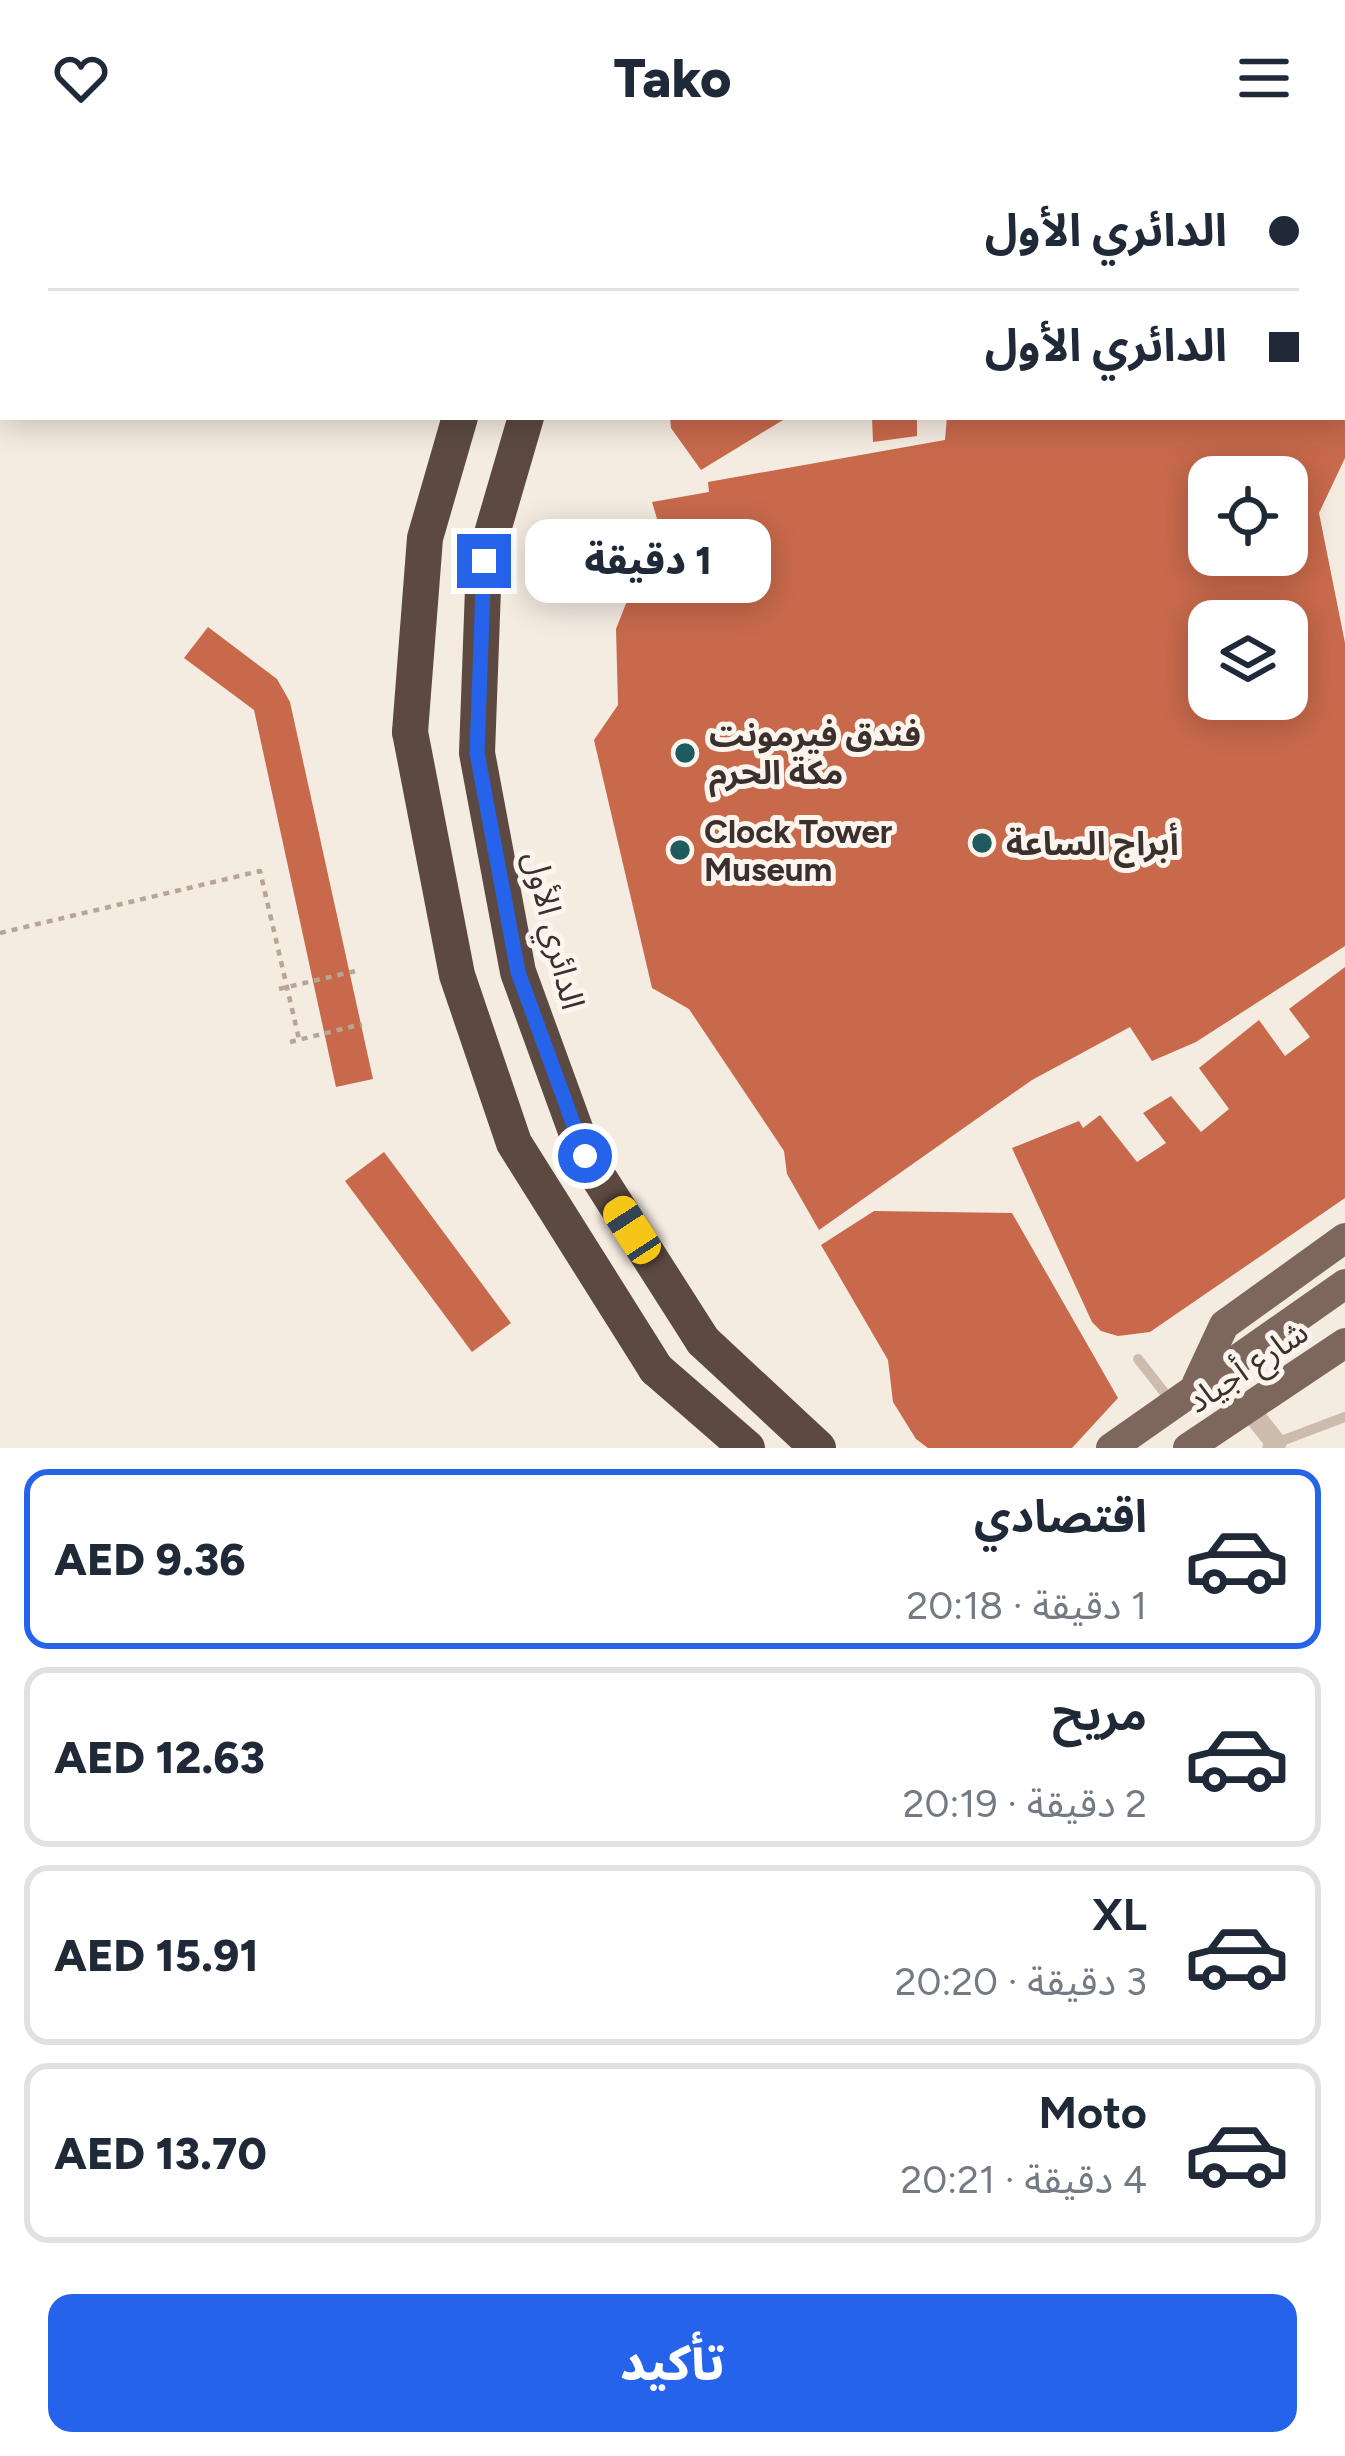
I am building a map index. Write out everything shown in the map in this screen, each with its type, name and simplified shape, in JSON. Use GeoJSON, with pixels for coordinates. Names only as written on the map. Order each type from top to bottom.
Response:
{"type":"FeatureCollection","features":[{"type":"Feature","properties":{"kind":"highway"},"geometry":{"type":"LineString","coordinates":[[459,420],[425,538],[410,732],[457,975],[514,1143],[656,1369],[747,1448]]}},
{"type":"Feature","properties":{"kind":"highway","name":"الدائري الأول"},"geometry":{"type":"LineString","coordinates":[[525,420],[484,561],[477,753],[518,972],[585,1156],[703,1341],[818,1448]]}},
{"type":"Feature","properties":{"kind":"main road","name":"شارع أجياد"},"geometry":{"type":"LineString","coordinates":[[1197,1383],[1224,1325],[1345,1238]]}},
{"type":"Feature","properties":{"kind":"main road","name":"شارع أجياد"},"geometry":{"type":"LineString","coordinates":[[1111,1448],[1171,1401],[1345,1283]]}},
{"type":"Feature","properties":{"kind":"main road","name":"شارع أجياد"},"geometry":{"type":"LineString","coordinates":[[1188,1448],[1345,1343]]}},
{"type":"Feature","properties":{"kind":"street"},"geometry":{"type":"LineString","coordinates":[[1248,1408],[1275,1446]]}},
{"type":"Feature","properties":{"kind":"lane"},"geometry":{"type":"LineString","coordinates":[[1138,1359],[1171,1401]]}},
{"type":"Feature","properties":{"kind":"lane"},"geometry":{"type":"LineString","coordinates":[[1275,1446],[1345,1417]]}},
{"type":"Feature","properties":{"kind":"path"},"geometry":{"type":"LineString","coordinates":[[0,933],[260,871],[298,1039]]}},
{"type":"Feature","properties":{"kind":"path"},"geometry":{"type":"LineString","coordinates":[[283,988],[360,970]]}},
{"type":"Feature","properties":{"kind":"path"},"geometry":{"type":"LineString","coordinates":[[290,1042],[362,1024]]}},
{"type":"Feature","properties":{"kind":"building"},"geometry":{"type":"Polygon","coordinates":[[[670,420],[783,420],[701,470],[670,420]]]}},
{"type":"Feature","properties":{"kind":"building"},"geometry":{"type":"Polygon","coordinates":[[[872,420],[917,420],[917,436],[873,442],[872,420]]]}},
{"type":"Feature","properties":{"kind":"building","name":"أبراج الساعة"},"geometry":{"type":"Polygon","coordinates":[[[947,420],[1345,420],[1345,458],[1319,513],[1345,643],[1345,946],[1196,1042],[1152,1061],[1130,1027],[1032,1080],[819,1230],[787,1174],[784,1151],[689,1009],[652,988],[594,740],[618,705],[616,629],[658,522],[652,502],[709,492],[708,482],[945,440],[947,420]]]}},
{"type":"Feature","properties":{"kind":"building"},"geometry":{"type":"Polygon","coordinates":[[[208,627],[277,679],[290,702],[373,1079],[336,1087],[254,710],[184,658],[208,627]]]}},
{"type":"Feature","properties":{"kind":"building"},"geometry":{"type":"Polygon","coordinates":[[[1345,967],[1345,1198],[1150,1332],[1118,1336],[1101,1331],[1092,1322],[1012,1148],[1079,1121],[1083,1128],[1100,1115],[1137,1162],[1166,1143],[1143,1113],[1171,1096],[1201,1132],[1229,1109],[1199,1068],[1259,1020],[1285,1056],[1310,1037],[1289,1009],[1345,967]]]}},
{"type":"Feature","properties":{"kind":"building"},"geometry":{"type":"Polygon","coordinates":[[[384,1152],[511,1323],[472,1352],[345,1181],[384,1152]]]}},
{"type":"Feature","properties":{"kind":"building"},"geometry":{"type":"Polygon","coordinates":[[[874,1211],[1012,1213],[1118,1398],[1072,1448],[928,1448],[916,1439],[893,1402],[888,1360],[821,1245],[874,1211]]]}},
{"type":"Feature","properties":{"kind":"place","name":"فندق فيرمونت مكة الحرم"},"geometry":{"type":"Point","coordinates":[685,753]}},
{"type":"Feature","properties":{"kind":"place","name":"أبراج الساعة"},"geometry":{"type":"Point","coordinates":[982,843]}},
{"type":"Feature","properties":{"kind":"place","name":"Clock Tower Museum"},"geometry":{"type":"Point","coordinates":[680,850]}},
{"type":"Feature","properties":{"kind":"route"},"geometry":{"type":"LineString","coordinates":[[484,561],[477,753],[518,972],[585,1156]]}}]}
